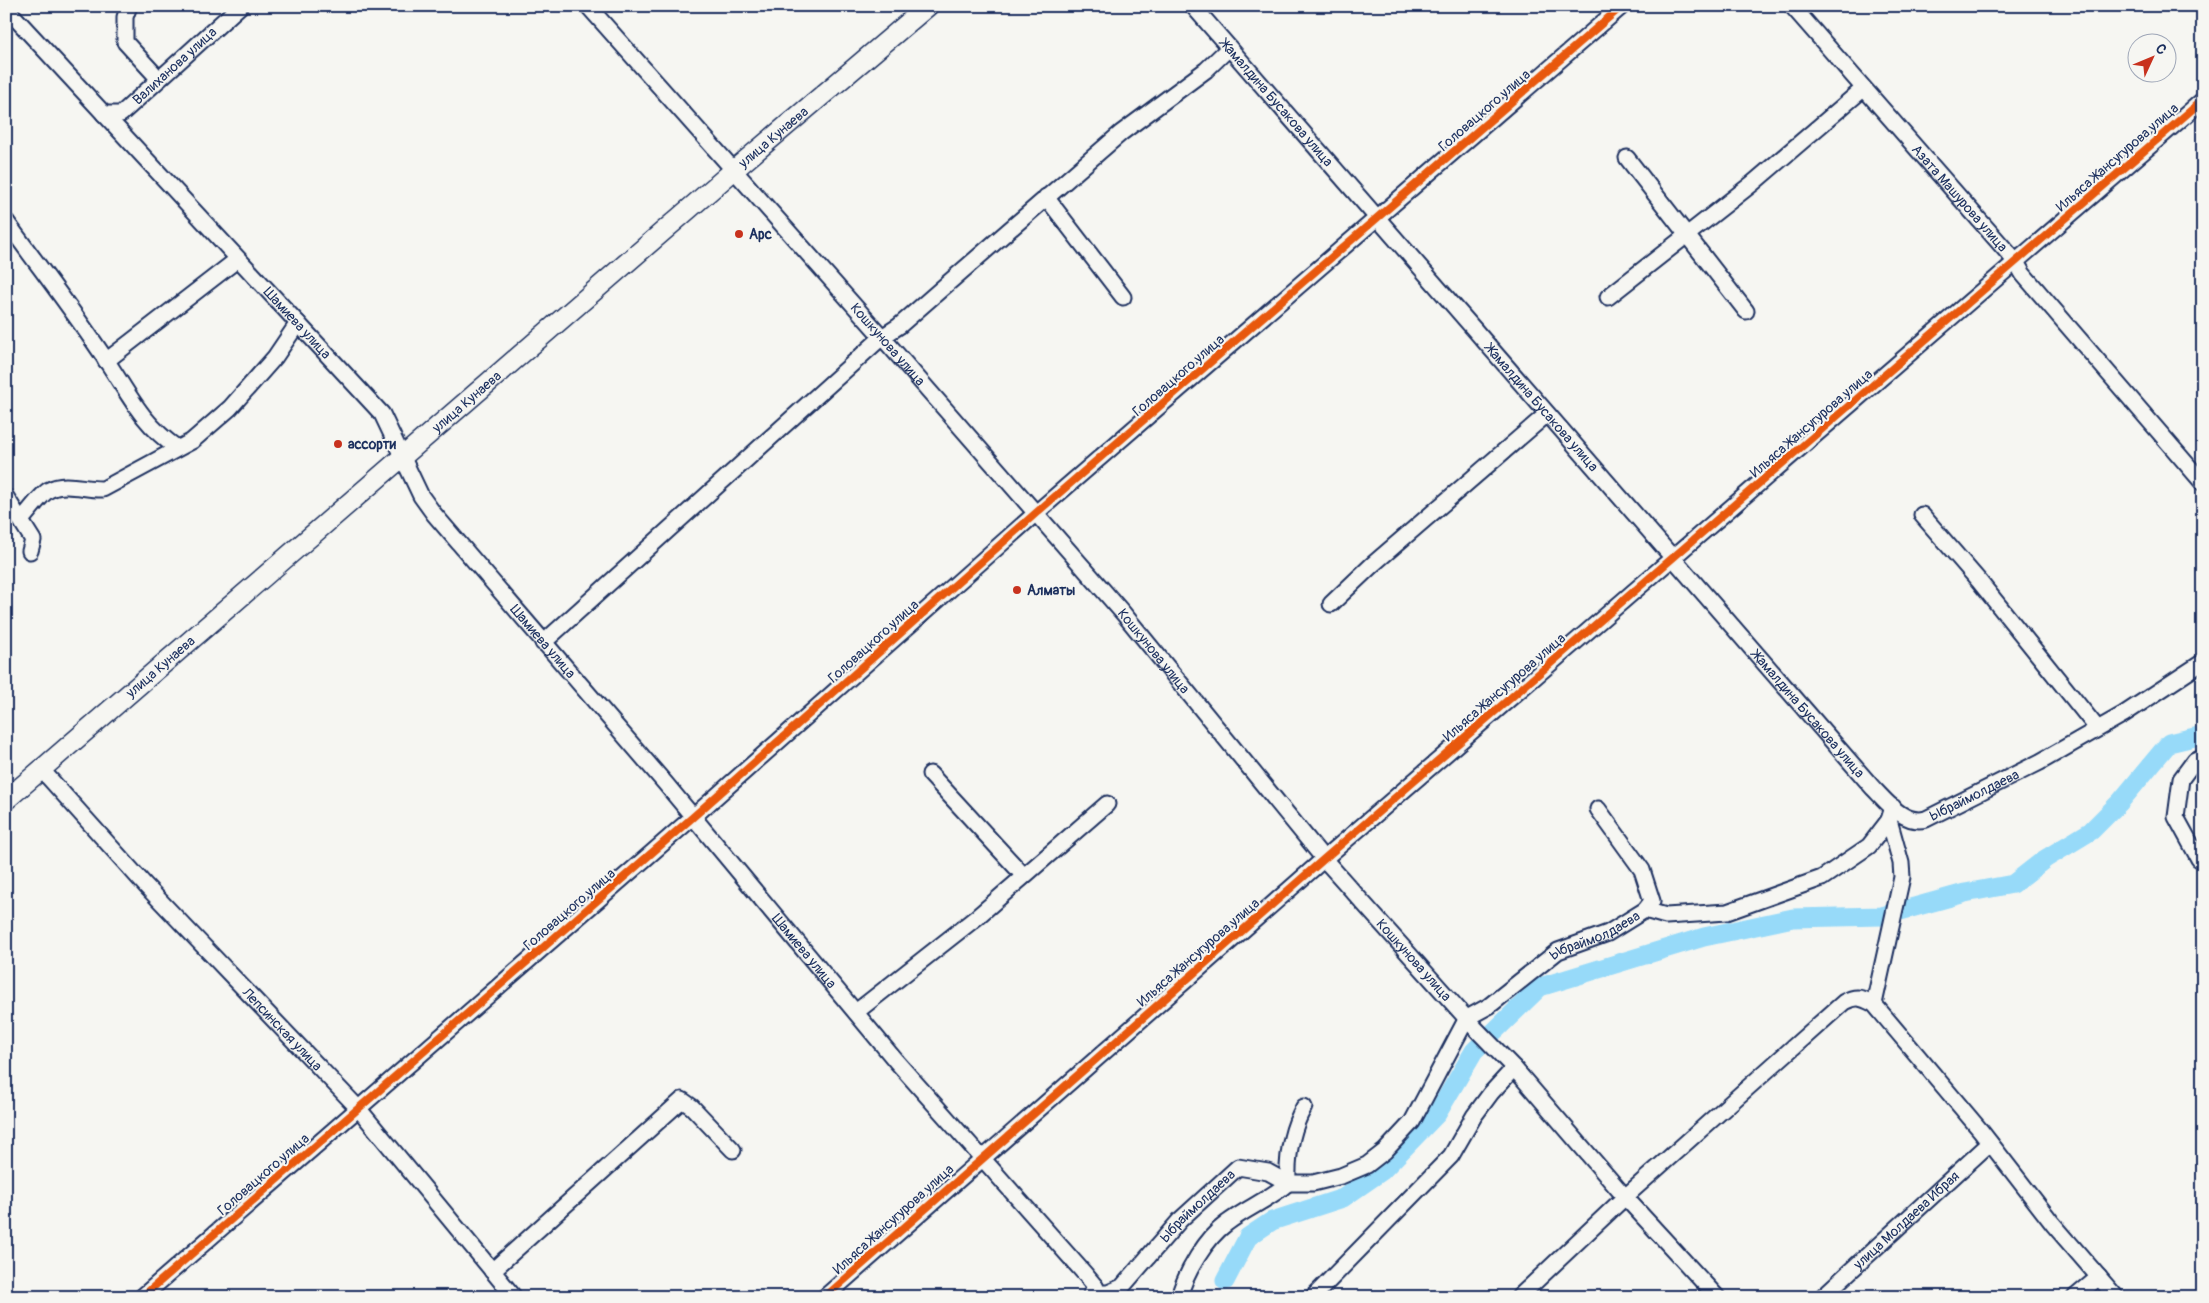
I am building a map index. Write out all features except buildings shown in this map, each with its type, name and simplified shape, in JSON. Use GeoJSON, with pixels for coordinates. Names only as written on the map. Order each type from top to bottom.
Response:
{"type":"FeatureCollection","features":[{"type":"Feature","properties":{"kind":"main road","name":"улица Кунаева"},"geometry":{"type":"LineString","coordinates":[[6,800],[734,170],[928,6]]}},
{"type":"Feature","properties":{"kind":"street"},"geometry":{"type":"LineString","coordinates":[[129,6],[125,17],[124,42],[159,79]]}},
{"type":"Feature","properties":{"kind":"street","name":"Валиханова улица"},"geometry":{"type":"LineString","coordinates":[[104,114],[121,114],[240,6]]}},
{"type":"Feature","properties":{"kind":"street","name":"Жамалдина Бусакова улица"},"geometry":{"type":"LineString","coordinates":[[1193,6],[1377,220],[1873,788],[1891,814]]}},
{"type":"Feature","properties":{"kind":"street","name":"Головацкого улица"},"geometry":{"type":"LineString","coordinates":[[142,1297],[693,817],[1036,513],[1377,220],[1622,6]]}},
{"type":"Feature","properties":{"kind":"street","name":"Азата Машурова улица"},"geometry":{"type":"LineString","coordinates":[[1792,6],[2016,262],[2023,274],[2203,483]]}},
{"type":"Feature","properties":{"kind":"street","name":"Шамиева улица"},"geometry":{"type":"LineString","coordinates":[[6,8],[238,259],[340,366],[382,414],[421,496],[434,514],[693,817],[896,1061],[1085,1274],[1097,1293]]}},
{"type":"Feature","properties":{"kind":"street","name":"Кошкунова улица"},"geometry":{"type":"LineString","coordinates":[[594,8],[1122,612],[1324,859],[1471,1023],[1514,1068],[1625,1198],[1717,1297]]}},
{"type":"Feature","properties":{"kind":"street"},"geometry":{"type":"LineString","coordinates":[[543,643],[882,337],[934,296],[1121,133],[1206,70],[1229,48]]}},
{"type":"Feature","properties":{"kind":"street"},"geometry":{"type":"LineString","coordinates":[[1608,297],[1753,183],[1863,89]]}},
{"type":"Feature","properties":{"kind":"street","name":"Ильяса Жансугурова улица"},"geometry":{"type":"LineString","coordinates":[[825,1297],[982,1157],[1324,859],[2203,100]]}},
{"type":"Feature","properties":{"kind":"street"},"geometry":{"type":"LineString","coordinates":[[1627,158],[1746,312]]}},
{"type":"Feature","properties":{"kind":"street"},"geometry":{"type":"LineString","coordinates":[[1046,197],[1123,297]]}},
{"type":"Feature","properties":{"kind":"street"},"geometry":{"type":"LineString","coordinates":[[6,221],[106,361],[138,412],[159,435],[177,448]]}},
{"type":"Feature","properties":{"kind":"street"},"geometry":{"type":"LineString","coordinates":[[106,361],[238,259]]}},
{"type":"Feature","properties":{"kind":"street"},"geometry":{"type":"LineString","coordinates":[[22,519],[48,491],[61,486],[90,490],[103,489],[192,441],[230,408],[275,357],[298,323]]}},
{"type":"Feature","properties":{"kind":"street"},"geometry":{"type":"LineString","coordinates":[[1332,604],[1372,565],[1547,414]]}},
{"type":"Feature","properties":{"kind":"street"},"geometry":{"type":"LineString","coordinates":[[6,497],[22,519],[33,540],[30,551]]}},
{"type":"Feature","properties":{"kind":"street"},"geometry":{"type":"LineString","coordinates":[[1922,515],[1979,581],[2097,728]]}},
{"type":"Feature","properties":{"kind":"street","name":"Ыбраймолдаева"},"geometry":{"type":"LineString","coordinates":[[1097,1293],[1108,1293],[1122,1287],[1180,1220],[1238,1167],[1268,1172],[1288,1183],[1313,1182],[1341,1176],[1367,1165],[1385,1151],[1412,1122],[1471,1023],[1489,1006],[1558,951],[1608,933],[1645,910],[1666,916],[1727,912],[1822,878],[1869,846],[1891,814],[1918,821],[1926,819],[2040,762],[2124,714],[2203,662]]}},
{"type":"Feature","properties":{"kind":"street"},"geometry":{"type":"LineString","coordinates":[[2202,860],[2176,817],[2181,779],[2195,760],[2203,757]]}},
{"type":"Feature","properties":{"kind":"street","name":"Лепсинская улица"},"geometry":{"type":"LineString","coordinates":[[41,769],[146,886],[358,1108],[514,1297]]}},
{"type":"Feature","properties":{"kind":"street"},"geometry":{"type":"LineString","coordinates":[[930,774],[1024,876]]}},
{"type":"Feature","properties":{"kind":"street"},"geometry":{"type":"LineString","coordinates":[[856,1012],[978,917],[1107,804]]}},
{"type":"Feature","properties":{"kind":"street"},"geometry":{"type":"LineString","coordinates":[[1598,808],[1642,870],[1652,901],[1645,910]]}},
{"type":"Feature","properties":{"kind":"street"},"geometry":{"type":"LineString","coordinates":[[1874,1004],[1902,877],[1891,814]]}},
{"type":"Feature","properties":{"kind":"street"},"geometry":{"type":"LineString","coordinates":[[1519,1297],[1625,1198],[1844,1002],[1853,997],[1862,997],[1874,1004],[1990,1143],[2053,1224],[2116,1297]]}},
{"type":"Feature","properties":{"kind":"street"},"geometry":{"type":"LineString","coordinates":[[1314,1297],[1451,1156],[1474,1116],[1491,1093],[1514,1068]]}},
{"type":"Feature","properties":{"kind":"street"},"geometry":{"type":"LineString","coordinates":[[492,1270],[682,1100],[692,1107],[733,1150]]}},
{"type":"Feature","properties":{"kind":"street"},"geometry":{"type":"LineString","coordinates":[[1179,1297],[1186,1275],[1202,1251],[1226,1223],[1274,1195],[1288,1183],[1287,1159],[1299,1116],[1304,1107]]}},
{"type":"Feature","properties":{"kind":"street","name":"улица Молдаева Ибрая"},"geometry":{"type":"LineString","coordinates":[[1822,1297],[1990,1143]]}},
{"type":"Feature","properties":{"kind":"street"},"geometry":{"type":"LineString","coordinates":[[2075,1297],[2099,1277]]}},
{"type":"Feature","properties":{"kind":"waterway"},"geometry":{"type":"LineString","coordinates":[[1225,1281],[1248,1237],[1272,1221],[1343,1198],[1382,1171],[1437,1114],[1474,1051],[1540,987],[1704,937],[1793,918],[1882,916],[1965,893],[2013,884],[2045,859],[2091,831],[2120,802],[2169,743],[2203,735]]}},
{"type":"Feature","properties":{"kind":"cycle path"},"geometry":{"type":"LineString","coordinates":[[142,1297],[693,817],[1036,513],[1622,6]]}},
{"type":"Feature","properties":{"kind":"cycle path"},"geometry":{"type":"LineString","coordinates":[[825,1297],[1324,859],[2203,100]]}},
{"type":"Feature","properties":{"kind":"place","name":"Арс"},"geometry":{"type":"Point","coordinates":[739,234]}},
{"type":"Feature","properties":{"kind":"place","name":"ассорти"},"geometry":{"type":"Point","coordinates":[338,444]}},
{"type":"Feature","properties":{"kind":"place","name":"Алматы"},"geometry":{"type":"Point","coordinates":[1017,590]}}]}
